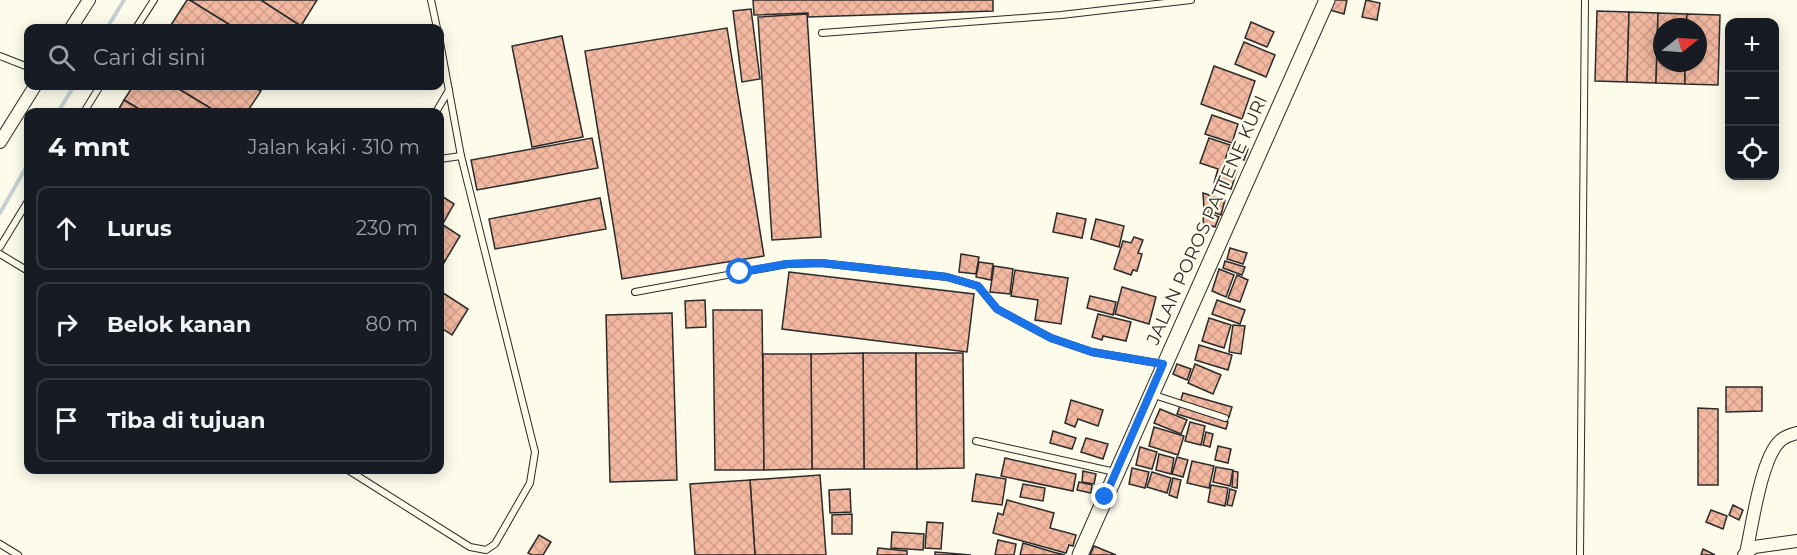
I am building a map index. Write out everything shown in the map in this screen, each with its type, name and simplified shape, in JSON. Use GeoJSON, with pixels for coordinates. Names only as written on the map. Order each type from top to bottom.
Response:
{"type":"FeatureCollection","features":[{"type":"Feature","properties":{"kind":"street"},"geometry":{"type":"LineString","coordinates":[[74,24],[89,0]]}},
{"type":"Feature","properties":{"kind":"street","name":"JALAN POROS PATTENE KURI"},"geometry":{"type":"LineString","coordinates":[[1080,555],[1163,364],[1327,0]]}},
{"type":"Feature","properties":{"kind":"street"},"geometry":{"type":"LineString","coordinates":[[0,142],[32,90]]}},
{"type":"Feature","properties":{"kind":"street"},"geometry":{"type":"LineString","coordinates":[[1745,554],[1771,453],[1779,441],[1797,433]]}},
{"type":"Feature","properties":{"kind":"street"},"geometry":{"type":"LineString","coordinates":[[1745,554],[1754,548],[1797,541]]}},
{"type":"Feature","properties":{"kind":"lane"},"geometry":{"type":"LineString","coordinates":[[139,24],[154,0]]}},
{"type":"Feature","properties":{"kind":"lane"},"geometry":{"type":"LineString","coordinates":[[430,0],[436,24]]}},
{"type":"Feature","properties":{"kind":"lane"},"geometry":{"type":"LineString","coordinates":[[822,33],[1061,15],[1191,0]]}},
{"type":"Feature","properties":{"kind":"lane"},"geometry":{"type":"LineString","coordinates":[[1580,555],[1585,0]]}},
{"type":"Feature","properties":{"kind":"lane"},"geometry":{"type":"LineString","coordinates":[[0,56],[24,65]]}},
{"type":"Feature","properties":{"kind":"lane"},"geometry":{"type":"LineString","coordinates":[[354,474],[470,547],[486,552],[495,544],[527,488],[535,461],[461,156],[444,61]]}},
{"type":"Feature","properties":{"kind":"lane"},"geometry":{"type":"LineString","coordinates":[[438,108],[450,89]]}},
{"type":"Feature","properties":{"kind":"lane"},"geometry":{"type":"LineString","coordinates":[[86,108],[98,90]]}},
{"type":"Feature","properties":{"kind":"lane"},"geometry":{"type":"LineString","coordinates":[[444,158],[461,156]]}},
{"type":"Feature","properties":{"kind":"lane"},"geometry":{"type":"LineString","coordinates":[[0,247],[24,208]]}},
{"type":"Feature","properties":{"kind":"lane"},"geometry":{"type":"LineString","coordinates":[[0,254],[24,269]]}},
{"type":"Feature","properties":{"kind":"lane"},"geometry":{"type":"LineString","coordinates":[[635,292],[787,264],[821,263],[947,277],[978,286],[997,309],[1051,338],[1092,352],[1163,364]]}},
{"type":"Feature","properties":{"kind":"lane"},"geometry":{"type":"LineString","coordinates":[[1150,394],[1225,418]]}},
{"type":"Feature","properties":{"kind":"lane"},"geometry":{"type":"LineString","coordinates":[[976,441],[1116,473]]}},
{"type":"Feature","properties":{"kind":"lane"},"geometry":{"type":"LineString","coordinates":[[0,544],[18,555]]}},
{"type":"Feature","properties":{"kind":"building"},"geometry":{"type":"Polygon","coordinates":[[[187,0],[190,0],[229,24],[172,24],[187,0]]]}},
{"type":"Feature","properties":{"kind":"building"},"geometry":{"type":"Polygon","coordinates":[[[190,0],[261,0],[298,24],[229,24],[190,0]]]}},
{"type":"Feature","properties":{"kind":"building"},"geometry":{"type":"Polygon","coordinates":[[[261,0],[317,0],[302,24],[298,24],[261,0]]]}},
{"type":"Feature","properties":{"kind":"building"},"geometry":{"type":"Polygon","coordinates":[[[753,0],[993,0],[993,11],[808,17],[808,13],[754,15],[753,0]]]}},
{"type":"Feature","properties":{"kind":"building"},"geometry":{"type":"Polygon","coordinates":[[[1332,0],[1347,0],[1344,14],[1330,10],[1332,0]]]}},
{"type":"Feature","properties":{"kind":"building"},"geometry":{"type":"Polygon","coordinates":[[[1366,0],[1380,3],[1377,20],[1362,17],[1366,0]]]}},
{"type":"Feature","properties":{"kind":"building"},"geometry":{"type":"Polygon","coordinates":[[[751,9],[760,79],[742,82],[733,11],[751,9]]]}},
{"type":"Feature","properties":{"kind":"building"},"geometry":{"type":"Polygon","coordinates":[[[1597,11],[1629,12],[1627,82],[1595,81],[1597,11]]]}},
{"type":"Feature","properties":{"kind":"building"},"geometry":{"type":"Polygon","coordinates":[[[1629,12],[1658,13],[1658,18],[1653,18],[1653,72],[1656,72],[1656,83],[1627,82],[1629,12]]]}},
{"type":"Feature","properties":{"kind":"building"},"geometry":{"type":"Polygon","coordinates":[[[1658,13],[1687,14],[1687,18],[1658,18],[1658,13]]]}},
{"type":"Feature","properties":{"kind":"building"},"geometry":{"type":"Polygon","coordinates":[[[807,14],[821,237],[772,240],[758,17],[807,14]]]}},
{"type":"Feature","properties":{"kind":"building"},"geometry":{"type":"Polygon","coordinates":[[[1687,14],[1720,15],[1718,85],[1685,84],[1685,72],[1707,72],[1707,18],[1687,18],[1687,14]]]}},
{"type":"Feature","properties":{"kind":"building"},"geometry":{"type":"Polygon","coordinates":[[[1251,22],[1274,32],[1267,47],[1245,38],[1251,22]]]}},
{"type":"Feature","properties":{"kind":"building"},"geometry":{"type":"Polygon","coordinates":[[[727,28],[764,256],[622,279],[585,51],[727,28]]]}},
{"type":"Feature","properties":{"kind":"building"},"geometry":{"type":"Polygon","coordinates":[[[562,36],[583,137],[532,147],[512,46],[562,36]]]}},
{"type":"Feature","properties":{"kind":"building"},"geometry":{"type":"Polygon","coordinates":[[[1244,42],[1275,55],[1266,77],[1235,64],[1244,42]]]}},
{"type":"Feature","properties":{"kind":"building"},"geometry":{"type":"Polygon","coordinates":[[[1214,66],[1255,81],[1242,119],[1201,104],[1214,66]]]}},
{"type":"Feature","properties":{"kind":"building"},"geometry":{"type":"Polygon","coordinates":[[[1656,72],[1685,72],[1685,84],[1656,83],[1656,72]]]}},
{"type":"Feature","properties":{"kind":"building"},"geometry":{"type":"Polygon","coordinates":[[[130,90],[181,90],[210,108],[137,108],[124,100],[130,90]]]}},
{"type":"Feature","properties":{"kind":"building"},"geometry":{"type":"Polygon","coordinates":[[[181,90],[261,91],[250,108],[210,108],[181,90]]]}},
{"type":"Feature","properties":{"kind":"building"},"geometry":{"type":"Polygon","coordinates":[[[124,100],[137,108],[119,108],[124,100]]]}},
{"type":"Feature","properties":{"kind":"building"},"geometry":{"type":"Polygon","coordinates":[[[1212,115],[1238,124],[1232,143],[1205,134],[1212,115]]]}},
{"type":"Feature","properties":{"kind":"building"},"geometry":{"type":"Polygon","coordinates":[[[592,138],[598,168],[477,190],[471,160],[592,138]]]}},
{"type":"Feature","properties":{"kind":"building"},"geometry":{"type":"Polygon","coordinates":[[[1209,138],[1230,145],[1224,163],[1238,168],[1231,189],[1214,183],[1218,169],[1200,163],[1209,138]]]}},
{"type":"Feature","properties":{"kind":"building"},"geometry":{"type":"Polygon","coordinates":[[[1234,144],[1248,149],[1244,160],[1230,155],[1234,144]]]}},
{"type":"Feature","properties":{"kind":"building"},"geometry":{"type":"Polygon","coordinates":[[[1203,193],[1225,200],[1221,215],[1204,209],[1203,193]]]}},
{"type":"Feature","properties":{"kind":"building"},"geometry":{"type":"Polygon","coordinates":[[[444,198],[454,204],[444,222],[444,198]]]}},
{"type":"Feature","properties":{"kind":"building"},"geometry":{"type":"Polygon","coordinates":[[[600,198],[606,229],[495,249],[489,219],[600,198]]]}},
{"type":"Feature","properties":{"kind":"building"},"geometry":{"type":"Polygon","coordinates":[[[1204,211],[1219,217],[1215,227],[1203,223],[1204,211]]]}},
{"type":"Feature","properties":{"kind":"building"},"geometry":{"type":"Polygon","coordinates":[[[1057,213],[1086,219],[1082,238],[1053,232],[1057,213]]]}},
{"type":"Feature","properties":{"kind":"building"},"geometry":{"type":"Polygon","coordinates":[[[1096,219],[1124,226],[1119,247],[1091,239],[1096,219]]]}},
{"type":"Feature","properties":{"kind":"building"},"geometry":{"type":"Polygon","coordinates":[[[444,226],[460,236],[444,260],[444,226]]]}},
{"type":"Feature","properties":{"kind":"building"},"geometry":{"type":"Polygon","coordinates":[[[1134,237],[1143,240],[1138,253],[1142,254],[1137,271],[1133,270],[1131,275],[1114,269],[1123,241],[1131,243],[1134,237]]]}},
{"type":"Feature","properties":{"kind":"building"},"geometry":{"type":"Polygon","coordinates":[[[1230,248],[1247,253],[1243,264],[1227,259],[1230,248]]]}},
{"type":"Feature","properties":{"kind":"building"},"geometry":{"type":"Polygon","coordinates":[[[961,254],[979,257],[976,274],[959,272],[961,254]]]}},
{"type":"Feature","properties":{"kind":"building"},"geometry":{"type":"Polygon","coordinates":[[[1225,261],[1245,267],[1242,275],[1223,268],[1225,261]]]}},
{"type":"Feature","properties":{"kind":"building"},"geometry":{"type":"Polygon","coordinates":[[[979,262],[993,264],[991,280],[976,277],[979,262]]]}},
{"type":"Feature","properties":{"kind":"building"},"geometry":{"type":"Polygon","coordinates":[[[994,266],[1013,269],[1010,294],[990,292],[994,266]]]}},
{"type":"Feature","properties":{"kind":"building"},"geometry":{"type":"Polygon","coordinates":[[[1219,269],[1234,275],[1226,297],[1212,291],[1219,269]]]}},
{"type":"Feature","properties":{"kind":"building"},"geometry":{"type":"Polygon","coordinates":[[[1015,270],[1068,278],[1061,324],[1035,320],[1038,300],[1011,296],[1015,270]]]}},
{"type":"Feature","properties":{"kind":"building"},"geometry":{"type":"Polygon","coordinates":[[[789,272],[974,294],[967,352],[782,329],[789,272]]]}},
{"type":"Feature","properties":{"kind":"building"},"geometry":{"type":"Polygon","coordinates":[[[1237,275],[1248,280],[1240,302],[1228,298],[1237,275]]]}},
{"type":"Feature","properties":{"kind":"building"},"geometry":{"type":"Polygon","coordinates":[[[1122,287],[1156,297],[1149,324],[1115,314],[1122,287]]]}},
{"type":"Feature","properties":{"kind":"building"},"geometry":{"type":"Polygon","coordinates":[[[444,294],[468,309],[452,335],[444,330],[444,294]]]}},
{"type":"Feature","properties":{"kind":"building"},"geometry":{"type":"Polygon","coordinates":[[[1090,296],[1116,302],[1113,315],[1087,308],[1090,296]]]}},
{"type":"Feature","properties":{"kind":"building"},"geometry":{"type":"Polygon","coordinates":[[[705,300],[706,327],[686,328],[685,301],[705,300]]]}},
{"type":"Feature","properties":{"kind":"building"},"geometry":{"type":"Polygon","coordinates":[[[1217,300],[1245,310],[1240,324],[1212,314],[1217,300]]]}},
{"type":"Feature","properties":{"kind":"building"},"geometry":{"type":"Polygon","coordinates":[[[713,310],[762,310],[764,470],[715,470],[713,310]]]}},
{"type":"Feature","properties":{"kind":"building"},"geometry":{"type":"Polygon","coordinates":[[[672,313],[677,480],[610,482],[606,315],[672,313]]]}},
{"type":"Feature","properties":{"kind":"building"},"geometry":{"type":"Polygon","coordinates":[[[1098,314],[1131,322],[1126,341],[1103,336],[1102,340],[1092,337],[1098,314]]]}},
{"type":"Feature","properties":{"kind":"building"},"geometry":{"type":"Polygon","coordinates":[[[1209,318],[1231,325],[1224,348],[1202,341],[1209,318]]]}},
{"type":"Feature","properties":{"kind":"building"},"geometry":{"type":"Polygon","coordinates":[[[1233,325],[1245,326],[1241,354],[1229,352],[1233,325]]]}},
{"type":"Feature","properties":{"kind":"building"},"geometry":{"type":"Polygon","coordinates":[[[1199,345],[1232,355],[1228,370],[1195,360],[1199,345]]]}},
{"type":"Feature","properties":{"kind":"building"},"geometry":{"type":"Polygon","coordinates":[[[863,353],[916,353],[917,469],[864,469],[863,353]]]}},
{"type":"Feature","properties":{"kind":"building"},"geometry":{"type":"Polygon","coordinates":[[[863,353],[864,469],[812,469],[811,354],[863,353]]]}},
{"type":"Feature","properties":{"kind":"building"},"geometry":{"type":"Polygon","coordinates":[[[916,353],[963,353],[964,468],[917,469],[916,353]]]}},
{"type":"Feature","properties":{"kind":"building"},"geometry":{"type":"Polygon","coordinates":[[[763,354],[811,354],[812,469],[764,470],[763,354]]]}},
{"type":"Feature","properties":{"kind":"building"},"geometry":{"type":"Polygon","coordinates":[[[1177,364],[1191,369],[1187,380],[1173,374],[1177,364]]]}},
{"type":"Feature","properties":{"kind":"building"},"geometry":{"type":"Polygon","coordinates":[[[1195,364],[1221,375],[1213,394],[1188,383],[1195,364]]]}},
{"type":"Feature","properties":{"kind":"building"},"geometry":{"type":"Polygon","coordinates":[[[1726,387],[1762,387],[1762,411],[1726,412],[1726,387]]]}},
{"type":"Feature","properties":{"kind":"building"},"geometry":{"type":"Polygon","coordinates":[[[1183,393],[1232,407],[1229,417],[1180,403],[1183,393]]]}},
{"type":"Feature","properties":{"kind":"building"},"geometry":{"type":"Polygon","coordinates":[[[1071,400],[1103,410],[1098,426],[1078,419],[1075,427],[1065,423],[1071,400]]]}},
{"type":"Feature","properties":{"kind":"building"},"geometry":{"type":"Polygon","coordinates":[[[1180,406],[1228,422],[1226,429],[1177,414],[1180,406]]]}},
{"type":"Feature","properties":{"kind":"building"},"geometry":{"type":"Polygon","coordinates":[[[1698,408],[1718,409],[1718,485],[1698,485],[1698,408]]]}},
{"type":"Feature","properties":{"kind":"building"},"geometry":{"type":"Polygon","coordinates":[[[1160,409],[1187,420],[1181,434],[1154,423],[1160,409]]]}},
{"type":"Feature","properties":{"kind":"building"},"geometry":{"type":"Polygon","coordinates":[[[1190,422],[1205,426],[1201,445],[1185,441],[1190,422]]]}},
{"type":"Feature","properties":{"kind":"building"},"geometry":{"type":"Polygon","coordinates":[[[1154,427],[1184,436],[1178,455],[1149,446],[1154,427]]]}},
{"type":"Feature","properties":{"kind":"building"},"geometry":{"type":"Polygon","coordinates":[[[1053,431],[1076,438],[1072,449],[1050,443],[1053,431]]]}},
{"type":"Feature","properties":{"kind":"building"},"geometry":{"type":"Polygon","coordinates":[[[1206,432],[1213,434],[1210,447],[1203,445],[1206,432]]]}},
{"type":"Feature","properties":{"kind":"building"},"geometry":{"type":"Polygon","coordinates":[[[1086,438],[1108,444],[1103,459],[1081,452],[1086,438]]]}},
{"type":"Feature","properties":{"kind":"building"},"geometry":{"type":"Polygon","coordinates":[[[1218,446],[1231,449],[1228,463],[1215,460],[1218,446]]]}},
{"type":"Feature","properties":{"kind":"building"},"geometry":{"type":"Polygon","coordinates":[[[1140,447],[1157,452],[1152,469],[1136,465],[1140,447]]]}},
{"type":"Feature","properties":{"kind":"building"},"geometry":{"type":"Polygon","coordinates":[[[1159,454],[1174,458],[1171,474],[1156,470],[1159,454]]]}},
{"type":"Feature","properties":{"kind":"building"},"geometry":{"type":"Polygon","coordinates":[[[1177,457],[1188,460],[1183,477],[1172,474],[1177,457]]]}},
{"type":"Feature","properties":{"kind":"building"},"geometry":{"type":"Polygon","coordinates":[[[1005,458],[1076,474],[1073,491],[1001,476],[1005,458]]]}},
{"type":"Feature","properties":{"kind":"building"},"geometry":{"type":"Polygon","coordinates":[[[1192,461],[1214,466],[1209,488],[1187,483],[1192,461]]]}},
{"type":"Feature","properties":{"kind":"building"},"geometry":{"type":"Polygon","coordinates":[[[1216,467],[1233,470],[1230,486],[1213,482],[1216,467]]]}},
{"type":"Feature","properties":{"kind":"building"},"geometry":{"type":"Polygon","coordinates":[[[1132,468],[1149,472],[1145,488],[1129,484],[1132,468]]]}},
{"type":"Feature","properties":{"kind":"building"},"geometry":{"type":"Polygon","coordinates":[[[1083,471],[1096,474],[1094,484],[1082,482],[1083,471]]]}},
{"type":"Feature","properties":{"kind":"building"},"geometry":{"type":"Polygon","coordinates":[[[1233,471],[1238,472],[1237,488],[1232,487],[1233,471]]]}},
{"type":"Feature","properties":{"kind":"building"},"geometry":{"type":"Polygon","coordinates":[[[1152,472],[1171,478],[1167,493],[1147,487],[1152,472]]]}},
{"type":"Feature","properties":{"kind":"building"},"geometry":{"type":"Polygon","coordinates":[[[976,474],[1006,479],[1002,505],[972,501],[976,474]]]}},
{"type":"Feature","properties":{"kind":"building"},"geometry":{"type":"Polygon","coordinates":[[[820,475],[826,555],[755,555],[750,480],[820,475]]]}},
{"type":"Feature","properties":{"kind":"building"},"geometry":{"type":"Polygon","coordinates":[[[1173,478],[1181,480],[1177,498],[1169,495],[1173,478]]]}},
{"type":"Feature","properties":{"kind":"building"},"geometry":{"type":"Polygon","coordinates":[[[750,480],[755,555],[695,555],[690,484],[750,480]]]}},
{"type":"Feature","properties":{"kind":"building"},"geometry":{"type":"Polygon","coordinates":[[[1079,482],[1092,485],[1091,493],[1077,490],[1079,482]]]}},
{"type":"Feature","properties":{"kind":"building"},"geometry":{"type":"Polygon","coordinates":[[[1023,484],[1045,488],[1043,501],[1020,497],[1023,484]]]}},
{"type":"Feature","properties":{"kind":"building"},"geometry":{"type":"Polygon","coordinates":[[[1211,485],[1228,488],[1225,506],[1208,502],[1211,485]]]}},
{"type":"Feature","properties":{"kind":"building"},"geometry":{"type":"Polygon","coordinates":[[[850,489],[851,512],[830,513],[829,490],[850,489]]]}},
{"type":"Feature","properties":{"kind":"building"},"geometry":{"type":"Polygon","coordinates":[[[1230,489],[1236,491],[1232,506],[1227,505],[1230,489]]]}},
{"type":"Feature","properties":{"kind":"building"},"geometry":{"type":"Polygon","coordinates":[[[1007,500],[1054,513],[1050,528],[1076,535],[1073,546],[1069,545],[1066,553],[993,533],[998,513],[1003,515],[1007,500]]]}},
{"type":"Feature","properties":{"kind":"building"},"geometry":{"type":"Polygon","coordinates":[[[1733,505],[1743,510],[1739,520],[1729,515],[1733,505]]]}},
{"type":"Feature","properties":{"kind":"building"},"geometry":{"type":"Polygon","coordinates":[[[1711,510],[1727,516],[1723,529],[1706,522],[1711,510]]]}},
{"type":"Feature","properties":{"kind":"building"},"geometry":{"type":"Polygon","coordinates":[[[852,514],[852,534],[832,534],[832,515],[852,514]]]}},
{"type":"Feature","properties":{"kind":"building"},"geometry":{"type":"Polygon","coordinates":[[[927,522],[943,523],[941,549],[925,548],[927,522]]]}},
{"type":"Feature","properties":{"kind":"building"},"geometry":{"type":"Polygon","coordinates":[[[892,532],[924,534],[923,550],[891,548],[892,532]]]}},
{"type":"Feature","properties":{"kind":"building"},"geometry":{"type":"Polygon","coordinates":[[[539,535],[551,542],[543,555],[532,555],[528,553],[539,535]]]}},
{"type":"Feature","properties":{"kind":"building"},"geometry":{"type":"Polygon","coordinates":[[[998,540],[1016,544],[1014,555],[995,555],[998,540]]]}},
{"type":"Feature","properties":{"kind":"building"},"geometry":{"type":"Polygon","coordinates":[[[1023,543],[1053,552],[1065,555],[1020,555],[1023,543]]]}},
{"type":"Feature","properties":{"kind":"building"},"geometry":{"type":"Polygon","coordinates":[[[1094,546],[1116,555],[1090,555],[1094,546]]]}},
{"type":"Feature","properties":{"kind":"building"},"geometry":{"type":"Polygon","coordinates":[[[878,548],[907,551],[907,555],[877,555],[878,548]]]}},
{"type":"Feature","properties":{"kind":"building"},"geometry":{"type":"Polygon","coordinates":[[[1703,549],[1715,555],[1701,555],[1703,549]]]}},
{"type":"Feature","properties":{"kind":"building"},"geometry":{"type":"Polygon","coordinates":[[[935,552],[971,555],[935,555],[935,552]]]}},
{"type":"Feature","properties":{"kind":"waterway"},"geometry":{"type":"LineString","coordinates":[[109,24],[124,0]]}},
{"type":"Feature","properties":{"kind":"waterway"},"geometry":{"type":"LineString","coordinates":[[60,108],[72,90]]}},
{"type":"Feature","properties":{"kind":"waterway"},"geometry":{"type":"LineString","coordinates":[[0,213],[24,171]]}},
{"type":"Feature","properties":{"kind":"route"},"geometry":{"type":"LineString","coordinates":[[740,272],[787,264],[821,263],[947,277],[978,286],[997,309],[1051,338],[1092,352],[1163,364],[1105,497]]}}]}
